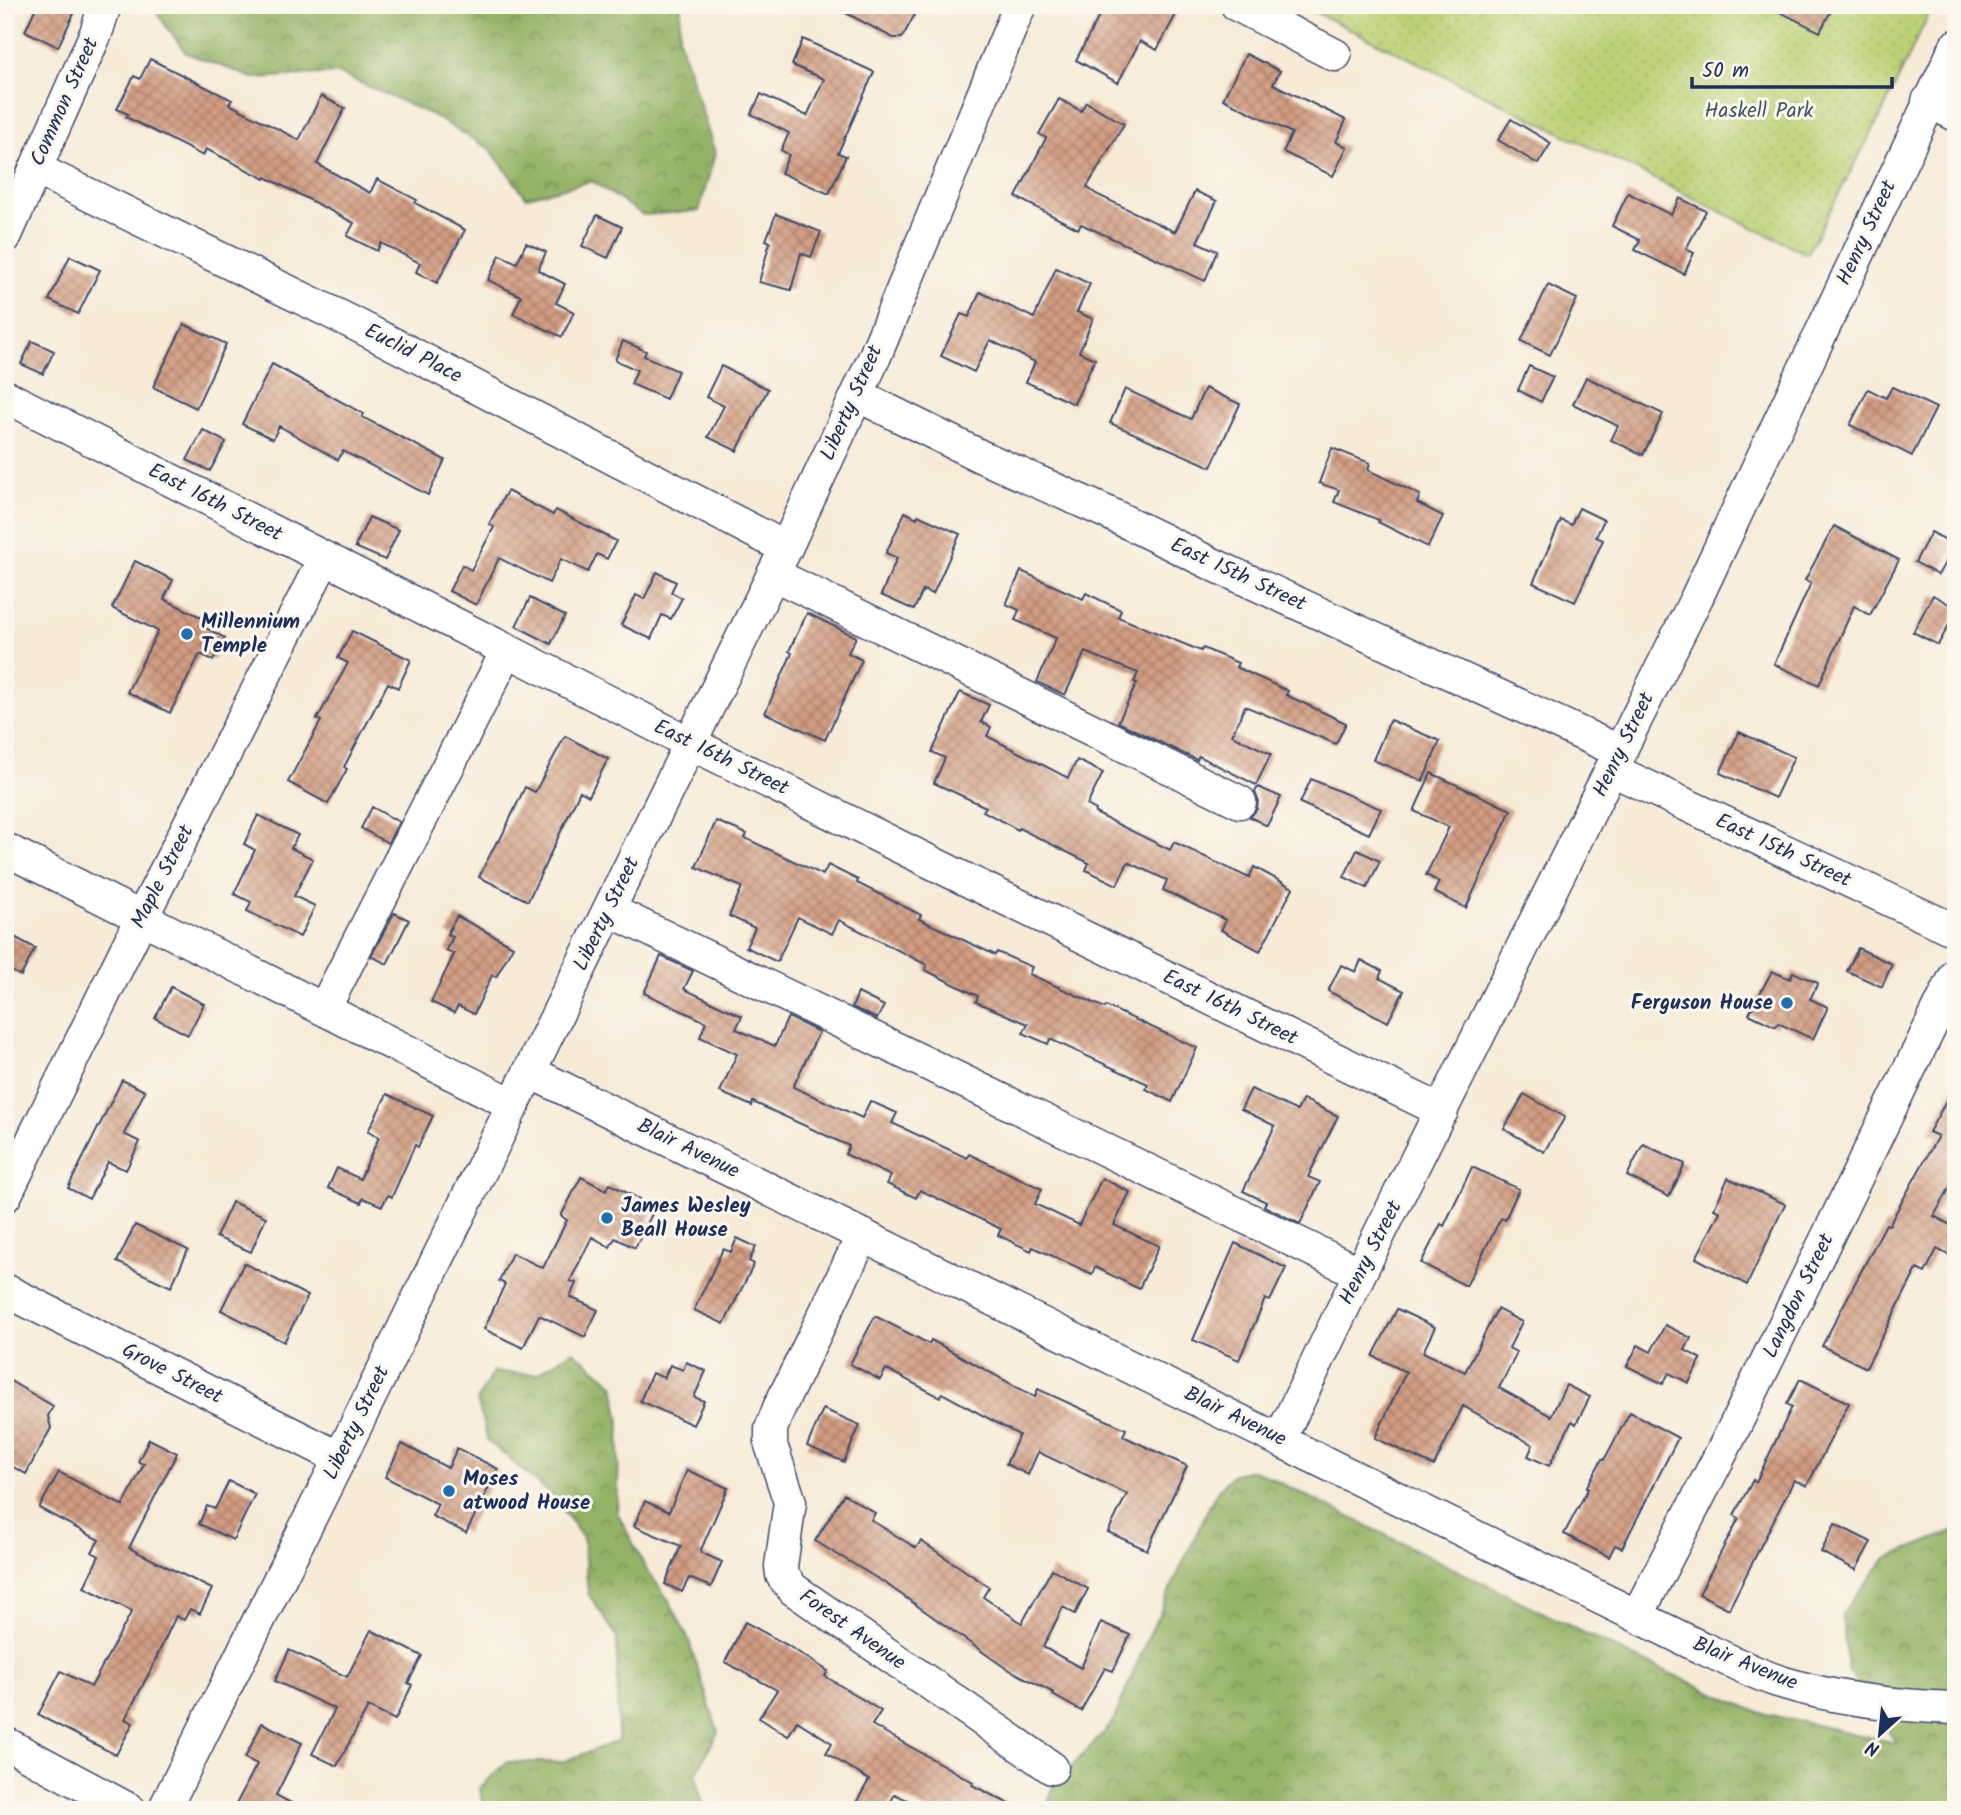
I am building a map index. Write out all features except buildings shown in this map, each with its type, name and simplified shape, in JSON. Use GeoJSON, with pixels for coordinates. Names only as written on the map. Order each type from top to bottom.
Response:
{"type":"FeatureCollection","features":[{"type":"Feature","properties":{"kind":"street","name":"Common Street"},"geometry":{"type":"LineString","coordinates":[[5,237],[96,33],[105,5]]}},
{"type":"Feature","properties":{"kind":"street","name":"Liberty Street"},"geometry":{"type":"LineString","coordinates":[[164,1810],[514,1105],[779,561],[857,395],[1020,5]]}},
{"type":"Feature","properties":{"kind":"street"},"geometry":{"type":"LineString","coordinates":[[1237,5],[1335,55]]}},
{"type":"Feature","properties":{"kind":"street","name":"Henry Street"},"geometry":{"type":"LineString","coordinates":[[1280,1439],[1720,549],[1942,108],[1956,46]]}},
{"type":"Feature","properties":{"kind":"street","name":"Euclid Place"},"geometry":{"type":"LineString","coordinates":[[36,169],[351,322],[779,561],[1240,802]]}},
{"type":"Feature","properties":{"kind":"street","name":"East 15th Street"},"geometry":{"type":"LineString","coordinates":[[857,395],[1616,761],[1956,931]]}},
{"type":"Feature","properties":{"kind":"street","name":"East 16th Street"},"geometry":{"type":"LineString","coordinates":[[5,396],[690,743],[1442,1111]]}},
{"type":"Feature","properties":{"kind":"street","name":"Maple Street"},"geometry":{"type":"LineString","coordinates":[[5,1196],[142,917],[324,559]]}},
{"type":"Feature","properties":{"kind":"street"},"geometry":{"type":"LineString","coordinates":[[324,1009],[508,651]]}},
{"type":"Feature","properties":{"kind":"street"},"geometry":{"type":"LineString","coordinates":[[5,849],[514,1105]]}},
{"type":"Feature","properties":{"kind":"street"},"geometry":{"type":"LineString","coordinates":[[609,910],[1360,1273]]}},
{"type":"Feature","properties":{"kind":"street","name":"Langdon Street"},"geometry":{"type":"LineString","coordinates":[[1637,1616],[1730,1436],[1956,974]]}},
{"type":"Feature","properties":{"kind":"street","name":"Blair Avenue"},"geometry":{"type":"LineString","coordinates":[[530,1072],[1703,1648],[1780,1682],[1846,1698],[1899,1706],[1956,1708]]}},
{"type":"Feature","properties":{"kind":"street","name":"Forest Avenue"},"geometry":{"type":"LineString","coordinates":[[863,1235],[771,1429],[771,1445],[790,1502],[782,1575],[793,1590],[1052,1768]]}},
{"type":"Feature","properties":{"kind":"street","name":"Grove Street"},"geometry":{"type":"LineString","coordinates":[[5,1290],[340,1458]]}},
{"type":"Feature","properties":{"kind":"street"},"geometry":{"type":"LineString","coordinates":[[5,1743],[130,1810]]}},
{"type":"Feature","properties":{"kind":"green space"},"geometry":{"type":"Polygon","coordinates":[[[151,5],[681,5],[679,38],[715,153],[699,211],[643,215],[592,181],[526,197],[490,149],[428,113],[338,73],[253,78],[186,53],[151,5]]]}},
{"type":"Feature","properties":{"kind":"green space","name":"Haskell Park"},"geometry":{"type":"Polygon","coordinates":[[[1301,5],[1933,5],[1883,111],[1807,254],[1301,5]]]}},
{"type":"Feature","properties":{"kind":"green space"},"geometry":{"type":"Polygon","coordinates":[[[573,1351],[614,1384],[620,1423],[617,1512],[646,1569],[670,1602],[688,1638],[718,1732],[696,1774],[704,1810],[486,1810],[479,1788],[508,1762],[562,1762],[618,1741],[617,1637],[588,1593],[583,1538],[552,1495],[488,1441],[477,1400],[493,1372],[536,1374],[573,1351]]]}},
{"type":"Feature","properties":{"kind":"green space"},"geometry":{"type":"Polygon","coordinates":[[[1254,1470],[1631,1656],[1757,1712],[1896,1743],[1848,1670],[1842,1614],[1886,1558],[1956,1530],[1956,1810],[1046,1810],[1054,1785],[1112,1724],[1146,1642],[1215,1494],[1233,1474],[1254,1470]]]}},
{"type":"Feature","properties":{"kind":"place","name":"Millennium Temple"},"geometry":{"type":"Point","coordinates":[187,634]}},
{"type":"Feature","properties":{"kind":"place","name":"Ferguson House"},"geometry":{"type":"Point","coordinates":[1787,1003]}},
{"type":"Feature","properties":{"kind":"place","name":"James Wesley Beall House"},"geometry":{"type":"Point","coordinates":[607,1218]}},
{"type":"Feature","properties":{"kind":"place","name":"Moses atwood House"},"geometry":{"type":"Point","coordinates":[449,1491]}}]}
